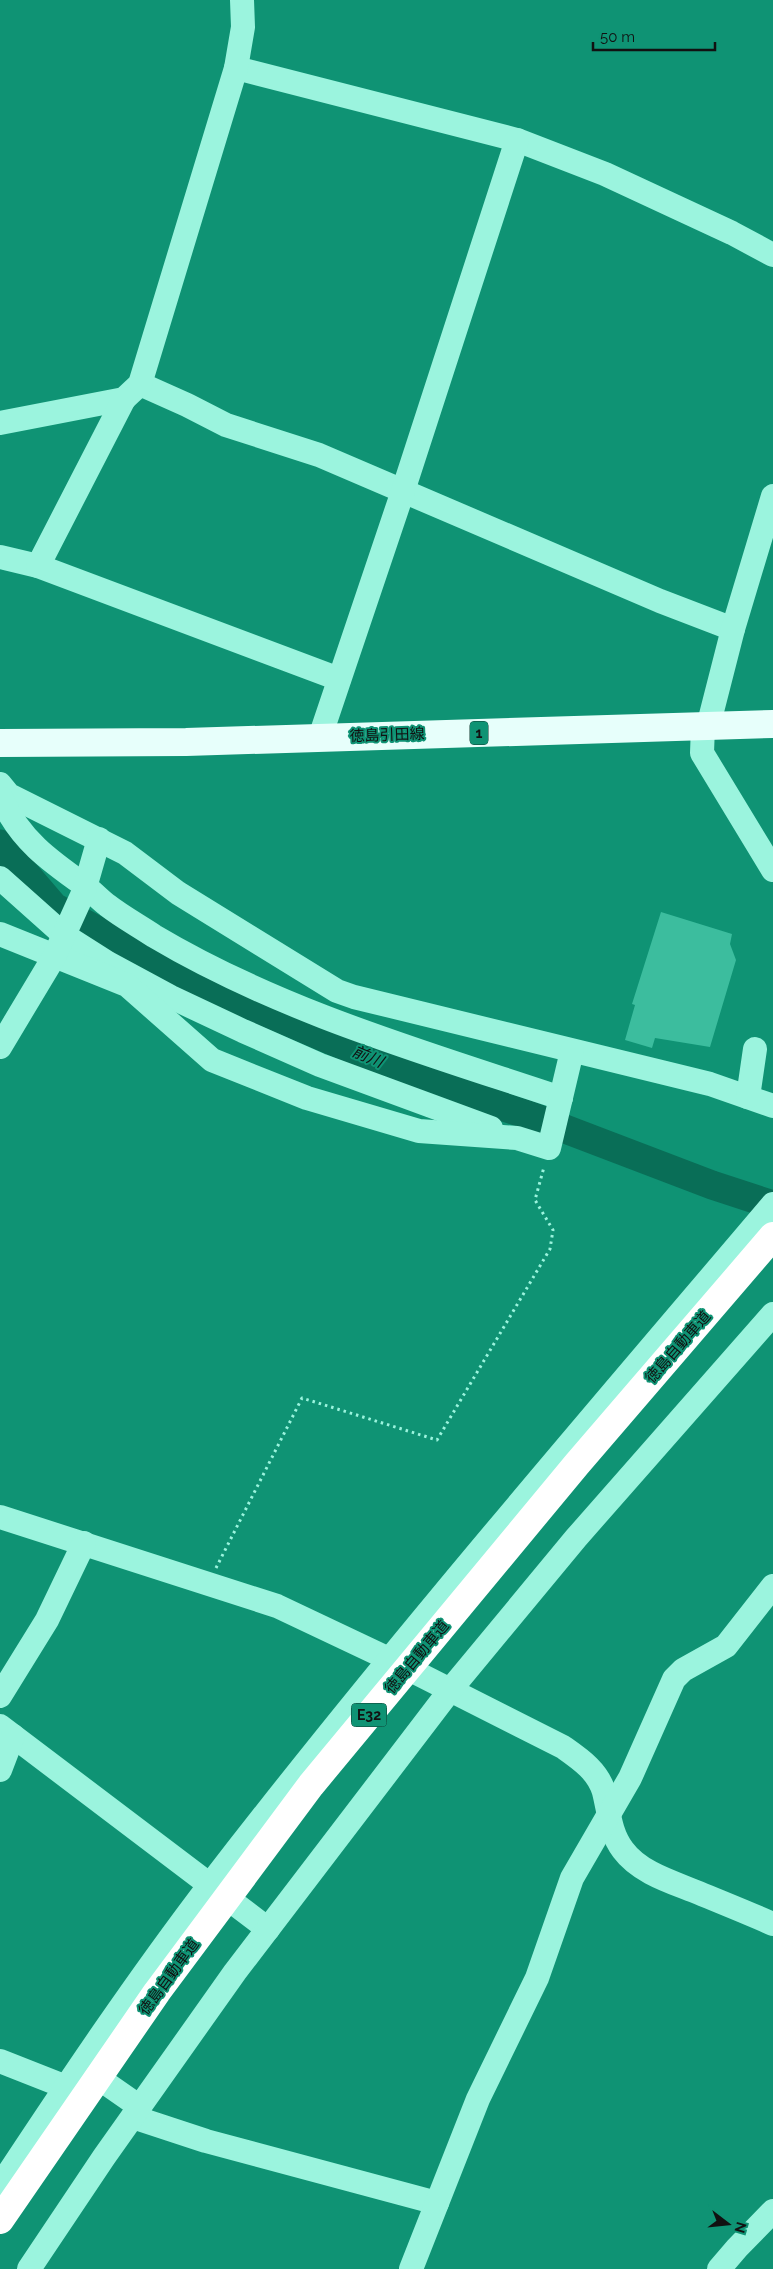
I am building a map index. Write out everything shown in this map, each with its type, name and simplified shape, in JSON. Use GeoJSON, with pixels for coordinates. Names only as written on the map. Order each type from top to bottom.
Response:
{"type":"FeatureCollection","features":[{"type":"Feature","properties":{"kind":"highway","name":"徳島自動車道"},"geometry":{"type":"LineString","coordinates":[[0,2220],[157,1992],[311,1785],[577,1464],[768,1221]]}},
{"type":"Feature","properties":{"kind":"main road","name":"徳島引田線"},"geometry":{"type":"LineString","coordinates":[[0,743],[186,742],[773,724]]}},
{"type":"Feature","properties":{"kind":"street"},"geometry":{"type":"LineString","coordinates":[[38,566],[132,392],[236,68],[244,27],[242,0]]}},
{"type":"Feature","properties":{"kind":"street"},"geometry":{"type":"LineString","coordinates":[[236,68],[517,140],[605,174],[732,233],[773,255]]}},
{"type":"Feature","properties":{"kind":"street"},"geometry":{"type":"LineString","coordinates":[[320,738],[403,491],[517,140]]}},
{"type":"Feature","properties":{"kind":"street"},"geometry":{"type":"LineString","coordinates":[[0,423],[132,392],[187,405],[226,425],[319,455],[660,601],[733,629]]}},
{"type":"Feature","properties":{"kind":"street"},"geometry":{"type":"LineString","coordinates":[[773,496],[733,629],[711,716],[706,726],[702,753],[773,870]]}},
{"type":"Feature","properties":{"kind":"street"},"geometry":{"type":"LineString","coordinates":[[0,557],[38,566],[339,679]]}},
{"type":"Feature","properties":{"kind":"street"},"geometry":{"type":"LineString","coordinates":[[3,795],[125,853],[178,893],[336,991],[662,1072],[773,1106]]}},
{"type":"Feature","properties":{"kind":"street"},"geometry":{"type":"LineString","coordinates":[[3,795],[10,819],[32,845],[85,889],[155,936],[228,974],[296,1005],[389,1041],[560,1100]]}},
{"type":"Feature","properties":{"kind":"street"},"geometry":{"type":"LineString","coordinates":[[0,1047],[54,957],[66,932],[85,889],[99,839]]}},
{"type":"Feature","properties":{"kind":"street"},"geometry":{"type":"LineString","coordinates":[[0,878],[66,932],[108,963],[243,1031],[320,1065],[517,1138],[550,1146],[572,1051]]}},
{"type":"Feature","properties":{"kind":"street"},"geometry":{"type":"LineString","coordinates":[[0,934],[127,985],[212,1060],[307,1098],[419,1131],[517,1138]]}},
{"type":"Feature","properties":{"kind":"street"},"geometry":{"type":"LineString","coordinates":[[748,1097],[755,1050]]}},
{"type":"Feature","properties":{"kind":"street"},"geometry":{"type":"LineString","coordinates":[[0,2186],[80,2065],[211,1884],[389,1659],[768,1221]]}},
{"type":"Feature","properties":{"kind":"street"},"geometry":{"type":"LineString","coordinates":[[29,2269],[104,2157],[268,1929],[451,1689],[576,1538],[773,1314]]}},
{"type":"Feature","properties":{"kind":"street"},"geometry":{"type":"LineString","coordinates":[[0,1517],[277,1606],[451,1689],[564,1747],[584,1761],[596,1776],[603,1790],[608,1814],[621,1847],[630,1859],[652,1873],[773,1924]]}},
{"type":"Feature","properties":{"kind":"street"},"geometry":{"type":"LineString","coordinates":[[0,1696],[47,1620],[84,1544]]}},
{"type":"Feature","properties":{"kind":"street"},"geometry":{"type":"LineString","coordinates":[[411,2269],[478,2099],[537,1978],[572,1878],[630,1778],[674,1680],[684,1670],[726,1646],[773,1586]]}},
{"type":"Feature","properties":{"kind":"street"},"geometry":{"type":"LineString","coordinates":[[0,1770],[7,1731],[268,1929]]}},
{"type":"Feature","properties":{"kind":"street"},"geometry":{"type":"LineString","coordinates":[[0,2061],[66,2087]]}},
{"type":"Feature","properties":{"kind":"street"},"geometry":{"type":"LineString","coordinates":[[80,2065],[137,2112],[206,2140],[437,2203]]}},
{"type":"Feature","properties":{"kind":"street"},"geometry":{"type":"LineString","coordinates":[[720,2269],[737,2248],[773,2211]]}},
{"type":"Feature","properties":{"kind":"path"},"geometry":{"type":"LineString","coordinates":[[208,1584],[302,1398],[437,1440],[550,1249],[553,1230],[535,1200],[550,1146]]}},
{"type":"Feature","properties":{"kind":"building"},"geometry":{"type":"Polygon","coordinates":[[[661,912],[732,934],[730,944],[736,960],[710,1047],[655,1038],[652,1048],[625,1040],[635,1005],[632,1004],[661,912]]]}},
{"type":"Feature","properties":{"kind":"waterway","name":"前川"},"geometry":{"type":"LineString","coordinates":[[0,844],[54,907],[183,977],[419,1078],[531,1116],[712,1185],[773,1205]]}}]}
